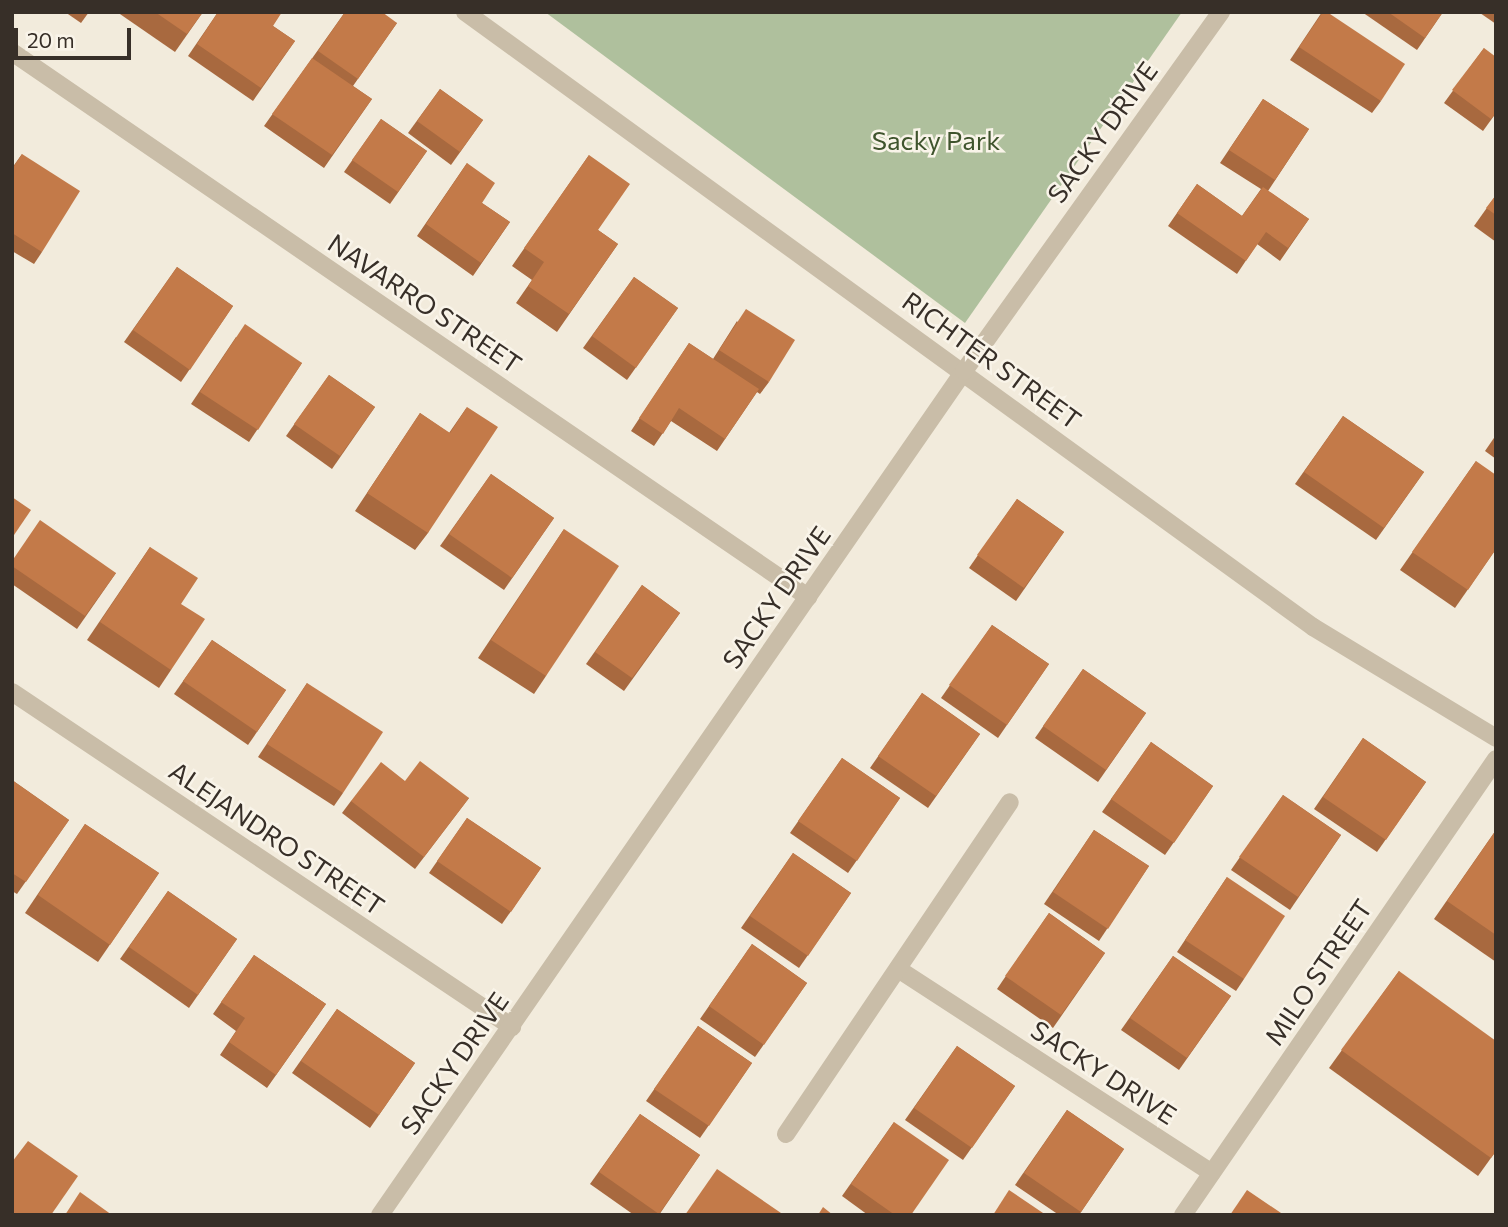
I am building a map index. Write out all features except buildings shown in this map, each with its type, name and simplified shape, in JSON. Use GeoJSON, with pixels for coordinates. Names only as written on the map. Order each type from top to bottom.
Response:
{"type":"FeatureCollection","features":[{"type":"Feature","properties":{"kind":"street","name":"RICHTER STREET"},"geometry":{"type":"LineString","coordinates":[[465,12],[964,371],[1313,627],[1496,738]]}},
{"type":"Feature","properties":{"kind":"street","name":"SACKY DRIVE"},"geometry":{"type":"LineString","coordinates":[[380,1215],[964,371],[1221,12]]}},
{"type":"Feature","properties":{"kind":"street","name":"NAVARRO STREET"},"geometry":{"type":"LineString","coordinates":[[12,52],[808,597]]}},
{"type":"Feature","properties":{"kind":"street","name":"ALEJANDRO STREET"},"geometry":{"type":"LineString","coordinates":[[12,692],[512,1027]]}},
{"type":"Feature","properties":{"kind":"street","name":"MILO STREET"},"geometry":{"type":"LineString","coordinates":[[1183,1215],[1496,759]]}},
{"type":"Feature","properties":{"kind":"street"},"geometry":{"type":"LineString","coordinates":[[786,1134],[1010,803]]}},
{"type":"Feature","properties":{"kind":"street","name":"SACKY DRIVE"},"geometry":{"type":"LineString","coordinates":[[898,969],[1212,1173]]}},
{"type":"Feature","properties":{"kind":"green space","name":"Sacky Park"},"geometry":{"type":"Polygon","coordinates":[[[545,12],[1182,12],[965,323],[545,12]]]}}]}
